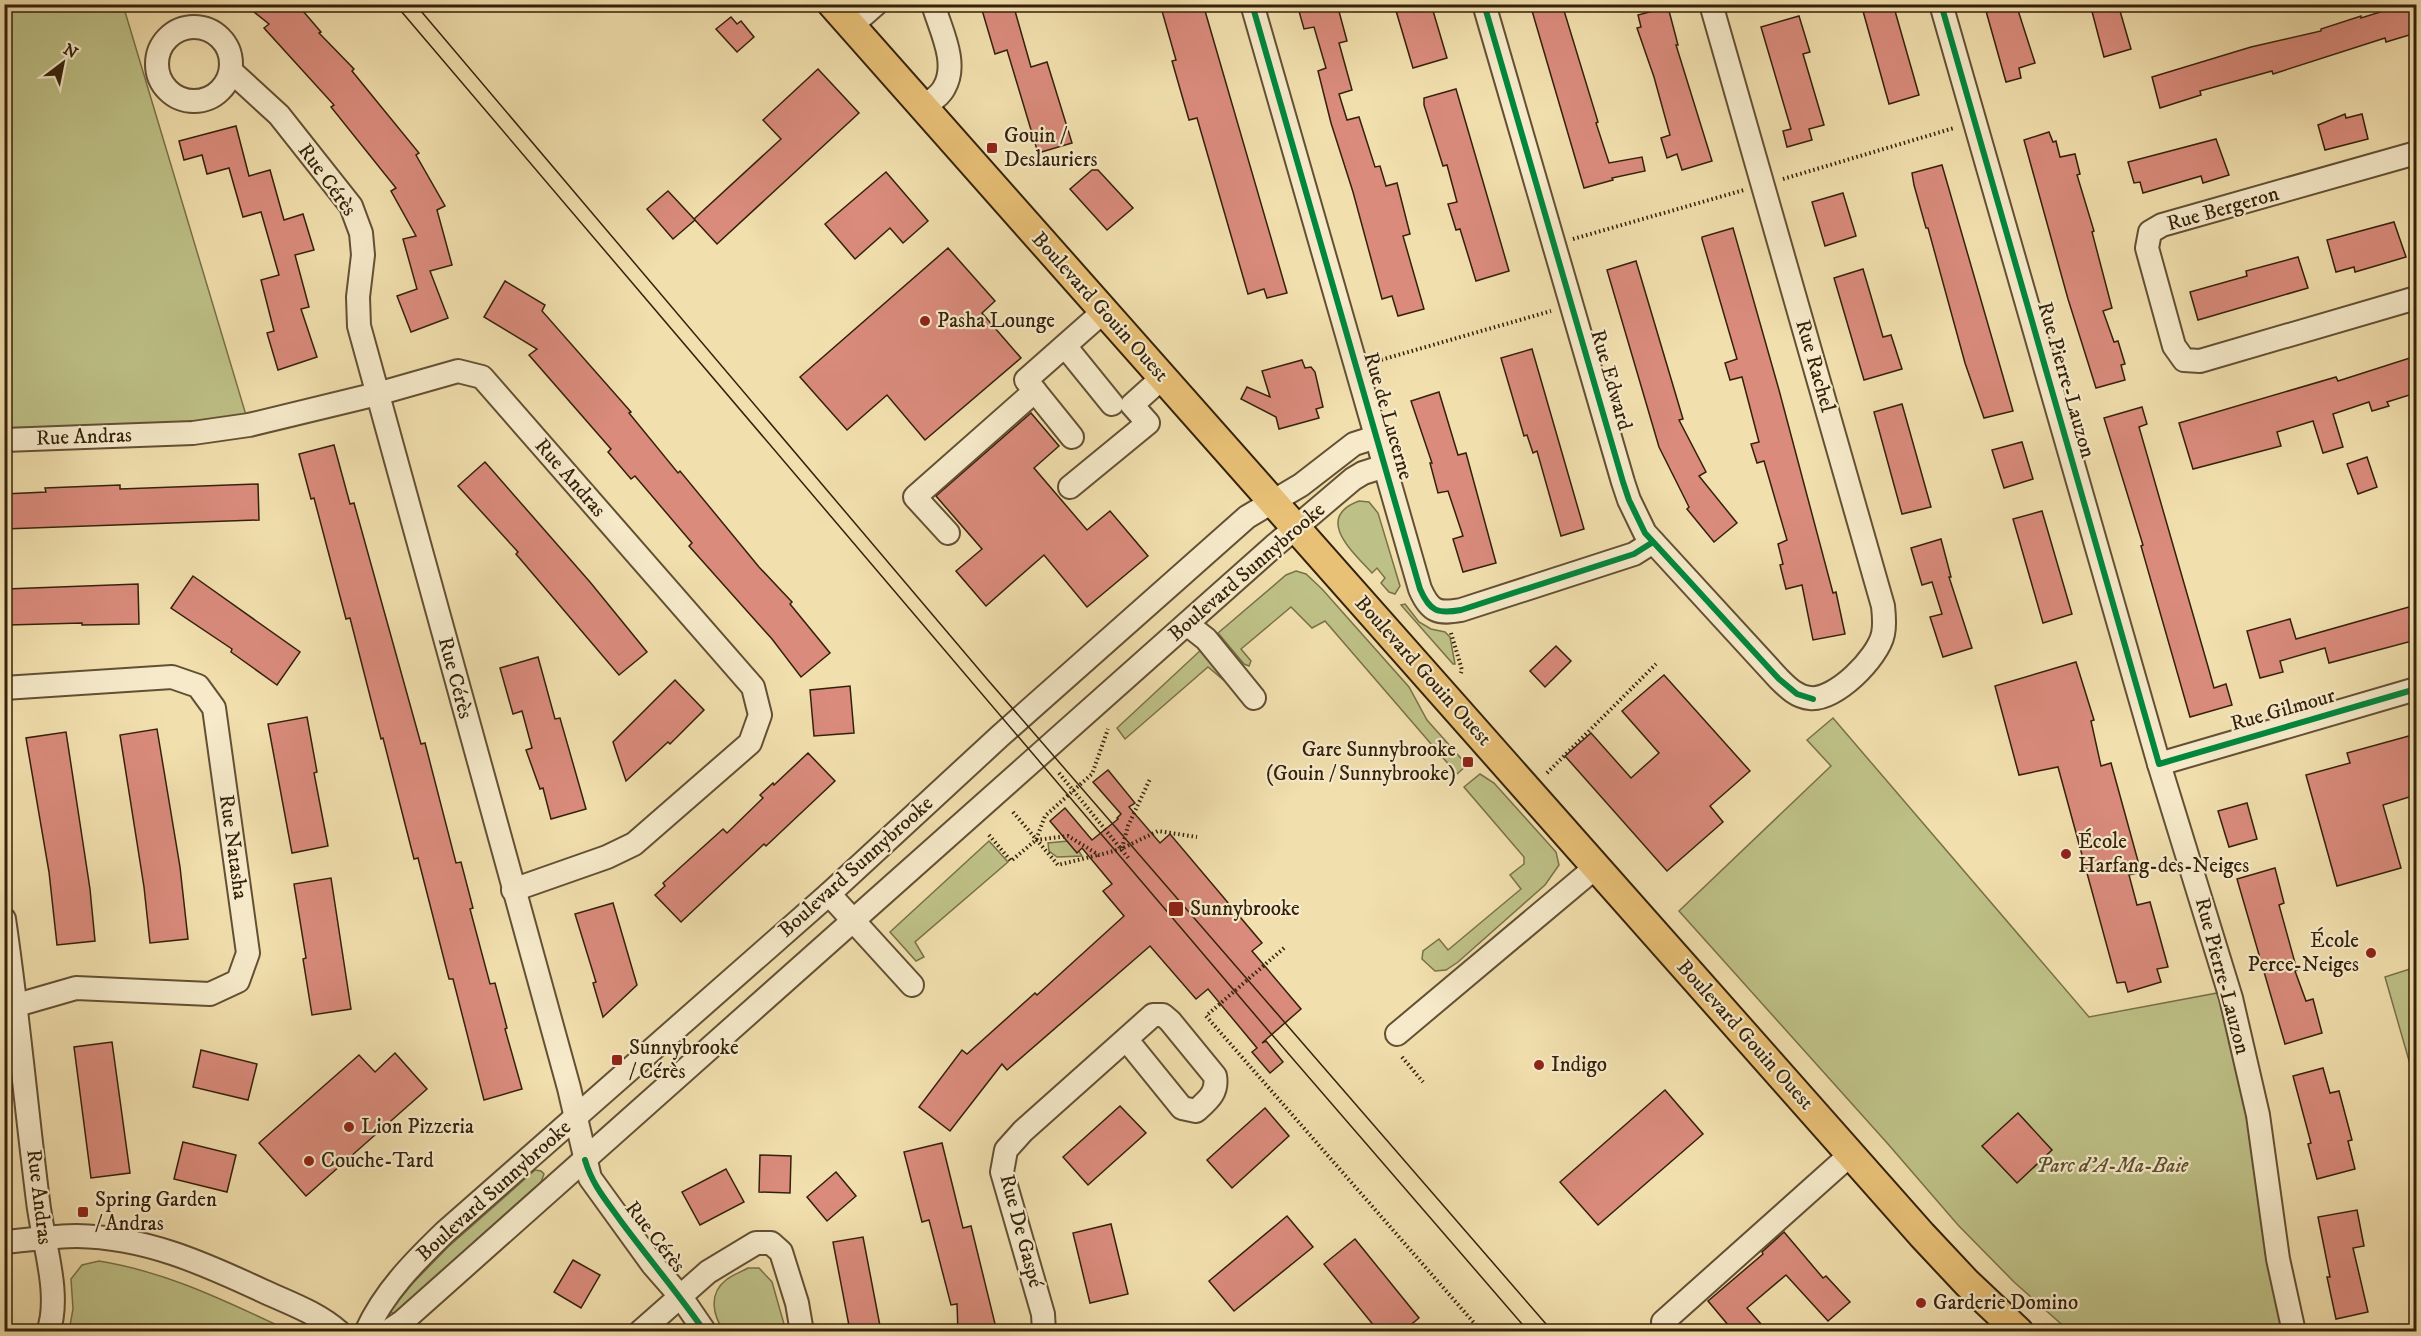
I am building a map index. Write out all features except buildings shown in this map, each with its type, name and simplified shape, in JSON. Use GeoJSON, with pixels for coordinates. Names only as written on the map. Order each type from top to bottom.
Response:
{"type":"FeatureCollection","features":[{"type":"Feature","properties":{"kind":"main road","name":"Boulevard Gouin Ouest"},"geometry":{"type":"LineString","coordinates":[[832,4],[1295,528],[1451,685],[1537,781],[1596,867],[1937,1251],[2019,1332]]}},
{"type":"Feature","properties":{"kind":"street"},"geometry":{"type":"LineString","coordinates":[[851,26],[876,4]]}},
{"type":"Feature","properties":{"kind":"street"},"geometry":{"type":"LineString","coordinates":[[923,107],[944,89],[950,69],[947,50],[933,4]]}},
{"type":"Feature","properties":{"kind":"street","name":"Rue de Lucerne"},"geometry":{"type":"LineString","coordinates":[[1252,4],[1420,589],[1429,605],[1449,621]]}},
{"type":"Feature","properties":{"kind":"street","name":"Rue Edward"},"geometry":{"type":"LineString","coordinates":[[1484,4],[1626,491],[1645,532],[1779,679],[1797,694],[1813,699]]}},
{"type":"Feature","properties":{"kind":"street","name":"Rue Rachel"},"geometry":{"type":"LineString","coordinates":[[1711,4],[1883,606],[1883,634],[1878,648],[1870,659],[1838,689],[1828,696],[1813,699]]}},
{"type":"Feature","properties":{"kind":"street","name":"Rue Pierre-Lauzon"},"geometry":{"type":"LineString","coordinates":[[1941,4],[2159,764],[2231,998],[2258,1115],[2278,1259],[2294,1332]]}},
{"type":"Feature","properties":{"kind":"street","name":"Rue Cérès"},"geometry":{"type":"LineString","coordinates":[[231,71],[279,115],[351,206],[361,233],[363,255],[358,297],[359,326],[569,1088],[590,1178],[705,1332]]}},
{"type":"Feature","properties":{"kind":"street","name":"Rue Bergeron"},"geometry":{"type":"LineString","coordinates":[[2416,153],[2162,225],[2150,232],[2147,248],[2174,346],[2184,360],[2200,361],[2416,298]]}},
{"type":"Feature","properties":{"kind":"street"},"geometry":{"type":"LineString","coordinates":[[1072,437],[1026,380],[1103,312]]}},
{"type":"Feature","properties":{"kind":"street"},"geometry":{"type":"LineString","coordinates":[[1065,346],[1112,404]]}},
{"type":"Feature","properties":{"kind":"street","name":"Rue Andras"},"geometry":{"type":"LineString","coordinates":[[4,440],[193,433],[249,425],[377,394],[458,371],[482,377],[753,687],[760,715],[750,743],[634,844],[607,857],[513,890]]}},
{"type":"Feature","properties":{"kind":"street"},"geometry":{"type":"LineString","coordinates":[[1070,487],[1148,423],[1132,405],[1162,378]]}},
{"type":"Feature","properties":{"kind":"street"},"geometry":{"type":"LineString","coordinates":[[948,533],[915,497],[1035,391]]}},
{"type":"Feature","properties":{"kind":"street","name":"Boulevard Sunnybrooke"},"geometry":{"type":"LineString","coordinates":[[366,1332],[376,1308],[424,1253],[828,894],[1172,582],[1247,517],[1301,485],[1354,444],[1376,437]]}},
{"type":"Feature","properties":{"kind":"street","name":"Boulevard Sunnybrooke"},"geometry":{"type":"LineString","coordinates":[[387,1332],[402,1322],[585,1160],[1295,528],[1353,479],[1385,466]]}},
{"type":"Feature","properties":{"kind":"street"},"geometry":{"type":"LineString","coordinates":[[1449,621],[1634,554],[1653,542]]}},
{"type":"Feature","properties":{"kind":"street"},"geometry":{"type":"LineString","coordinates":[[1187,624],[1206,639],[1254,698]]}},
{"type":"Feature","properties":{"kind":"street","name":"Rue Natasha"},"geometry":{"type":"LineString","coordinates":[[4,688],[172,677],[198,686],[214,708],[248,953],[238,981],[210,994],[75,988],[17,1005]]}},
{"type":"Feature","properties":{"kind":"street","name":"Rue Gilmour"},"geometry":{"type":"LineString","coordinates":[[2159,764],[2416,689]]}},
{"type":"Feature","properties":{"kind":"street"},"geometry":{"type":"LineString","coordinates":[[1397,1034],[1596,867]]}},
{"type":"Feature","properties":{"kind":"street"},"geometry":{"type":"LineString","coordinates":[[828,894],[912,985]]}},
{"type":"Feature","properties":{"kind":"street","name":"Rue Andras"},"geometry":{"type":"LineString","coordinates":[[4,919],[17,1005],[38,1203],[52,1296],[48,1332]]}},
{"type":"Feature","properties":{"kind":"street","name":"Rue De Gaspé"},"geometry":{"type":"LineString","coordinates":[[1044,1332],[1043,1314],[1002,1172],[1006,1150],[1023,1131],[1126,1040]]}},
{"type":"Feature","properties":{"kind":"street"},"geometry":{"type":"LineString","coordinates":[[1663,1322],[1851,1154]]}},
{"type":"Feature","properties":{"kind":"street"},"geometry":{"type":"LineString","coordinates":[[4,1242],[78,1236],[111,1238],[173,1252],[213,1267],[312,1314],[339,1332]]}},
{"type":"Feature","properties":{"kind":"street","name":"Rue Cérès"},"geometry":{"type":"LineString","coordinates":[[640,1332],[708,1272],[756,1243],[771,1243],[781,1252],[797,1303],[802,1332]]}},
{"type":"Feature","properties":{"kind":"path"},"geometry":{"type":"LineString","coordinates":[[1371,362],[1572,305]]}},
{"type":"Feature","properties":{"kind":"path"},"geometry":{"type":"LineString","coordinates":[[1449,621],[1462,670],[1451,685]]}},
{"type":"Feature","properties":{"kind":"path"},"geometry":{"type":"LineString","coordinates":[[1537,781],[1656,664]]}},
{"type":"Feature","properties":{"kind":"path"},"geometry":{"type":"LineString","coordinates":[[989,835],[1011,861],[1035,840],[1045,816],[1092,774],[1108,729]]}},
{"type":"Feature","properties":{"kind":"path"},"geometry":{"type":"LineString","coordinates":[[1059,773],[1131,860]]}},
{"type":"Feature","properties":{"kind":"path"},"geometry":{"type":"LineString","coordinates":[[1121,849],[1128,826],[1150,779]]}},
{"type":"Feature","properties":{"kind":"path"},"geometry":{"type":"LineString","coordinates":[[1013,812],[1058,865],[1121,849],[1158,831],[1197,837]]}},
{"type":"Feature","properties":{"kind":"path"},"geometry":{"type":"LineString","coordinates":[[1035,840],[1068,836],[1099,855]]}},
{"type":"Feature","properties":{"kind":"path"},"geometry":{"type":"LineString","coordinates":[[1284,948],[1206,1016],[1482,1332]]}},
{"type":"Feature","properties":{"kind":"path"},"geometry":{"type":"LineString","coordinates":[[1402,1057],[1423,1082]]}},
{"type":"Feature","properties":{"kind":"green space"},"geometry":{"type":"Polygon","coordinates":[[[4,5],[123,5],[249,425],[5,440],[4,5]]]}},
{"type":"Feature","properties":{"kind":"green space"},"geometry":{"type":"Polygon","coordinates":[[[1359,501],[1369,502],[1378,513],[1400,586],[1395,594],[1389,592],[1381,583],[1385,578],[1377,568],[1372,573],[1356,556],[1338,526],[1339,517],[1346,508],[1359,501]]]}},
{"type":"Feature","properties":{"kind":"green space"},"geometry":{"type":"Polygon","coordinates":[[[1296,571],[1306,574],[1322,589],[1409,687],[1427,720],[1467,765],[1457,774],[1325,621],[1312,628],[1291,607],[1241,649],[1251,661],[1249,666],[1244,664],[1218,633],[1286,575],[1296,571]]]}},
{"type":"Feature","properties":{"kind":"green space"},"geometry":{"type":"Polygon","coordinates":[[[1405,604],[1419,622],[1431,629],[1445,632],[1450,637],[1455,664],[1401,605],[1405,604]]]}},
{"type":"Feature","properties":{"kind":"green space"},"geometry":{"type":"Polygon","coordinates":[[[1203,648],[1229,681],[1227,683],[1208,667],[1125,739],[1117,728],[1203,648]]]}},
{"type":"Feature","properties":{"kind":"green space","name":"Parc d'A-Ma-Baie"},"geometry":{"type":"Polygon","coordinates":[[[1833,718],[2089,1017],[2228,991],[2278,1259],[2281,1331],[2069,1331],[2014,1282],[1958,1225],[1679,911],[1831,766],[1807,740],[1833,718]]]}},
{"type":"Feature","properties":{"kind":"green space"},"geometry":{"type":"Polygon","coordinates":[[[1480,774],[1494,783],[1556,852],[1559,865],[1545,885],[1458,962],[1446,970],[1435,971],[1422,959],[1423,951],[1439,939],[1448,950],[1521,889],[1510,875],[1524,864],[1524,857],[1464,787],[1480,774]]]}},
{"type":"Feature","properties":{"kind":"green space"},"geometry":{"type":"Polygon","coordinates":[[[989,841],[1008,862],[915,942],[924,957],[916,961],[890,932],[989,841]]]}},
{"type":"Feature","properties":{"kind":"green space"},"geometry":{"type":"Polygon","coordinates":[[[1068,841],[1075,845],[1082,856],[1057,857],[1049,851],[1048,843],[1068,841]]]}},
{"type":"Feature","properties":{"kind":"green space"},"geometry":{"type":"Polygon","coordinates":[[[2416,967],[2416,1085],[2385,977],[2416,967]]]}},
{"type":"Feature","properties":{"kind":"green space"},"geometry":{"type":"Polygon","coordinates":[[[535,1170],[544,1174],[541,1182],[394,1314],[390,1311],[412,1284],[448,1247],[535,1170]]]}},
{"type":"Feature","properties":{"kind":"green space"},"geometry":{"type":"Polygon","coordinates":[[[99,1261],[173,1280],[290,1331],[69,1331],[73,1309],[71,1279],[82,1265],[99,1261]]]}},
{"type":"Feature","properties":{"kind":"green space"},"geometry":{"type":"Polygon","coordinates":[[[748,1268],[759,1268],[772,1282],[786,1331],[724,1331],[720,1325],[714,1305],[717,1292],[726,1280],[748,1268]]]}},
{"type":"Feature","properties":{"kind":"tram line"},"geometry":{"type":"LineString","coordinates":[[395,4],[1267,1029],[1529,1332]]}},
{"type":"Feature","properties":{"kind":"tram line"},"geometry":{"type":"LineString","coordinates":[[415,4],[987,679],[1553,1332]]}},
{"type":"Feature","properties":{"kind":"cycle path"},"geometry":{"type":"LineString","coordinates":[[1252,4],[1420,589],[1427,603],[1436,610],[1446,612],[1461,610],[1634,554],[1653,542]]}},
{"type":"Feature","properties":{"kind":"cycle path"},"geometry":{"type":"LineString","coordinates":[[1484,4],[1629,500],[1645,533],[1779,679],[1797,694],[1813,699]]}},
{"type":"Feature","properties":{"kind":"cycle path"},"geometry":{"type":"LineString","coordinates":[[1941,4],[2159,764],[2416,689]]}},
{"type":"Feature","properties":{"kind":"cycle path"},"geometry":{"type":"LineString","coordinates":[[585,1160],[591,1177],[604,1198],[705,1332]]}},
{"type":"Feature","properties":{"kind":"place","name":"Gouin / Deslauriers"},"geometry":{"type":"Point","coordinates":[992,148]}},
{"type":"Feature","properties":{"kind":"place","name":"Pasha Lounge"},"geometry":{"type":"Point","coordinates":[925,321]}},
{"type":"Feature","properties":{"kind":"place","name":"Gare Sunnybrooke (Gouin / Sunnybrooke)"},"geometry":{"type":"Point","coordinates":[1468,762]}},
{"type":"Feature","properties":{"kind":"place","name":"École Harfang-des-Neiges"},"geometry":{"type":"Point","coordinates":[2066,854]}},
{"type":"Feature","properties":{"kind":"place","name":"Sunnybrooke"},"geometry":{"type":"Point","coordinates":[1176,909]}},
{"type":"Feature","properties":{"kind":"place","name":"École Perce-Neiges"},"geometry":{"type":"Point","coordinates":[2371,953]}},
{"type":"Feature","properties":{"kind":"place","name":"Sunnybrooke / Cérès"},"geometry":{"type":"Point","coordinates":[617,1060]}},
{"type":"Feature","properties":{"kind":"place","name":"Indigo"},"geometry":{"type":"Point","coordinates":[1539,1065]}},
{"type":"Feature","properties":{"kind":"place","name":"Lion Pizzeria"},"geometry":{"type":"Point","coordinates":[349,1127]}},
{"type":"Feature","properties":{"kind":"place","name":"Couche-Tard"},"geometry":{"type":"Point","coordinates":[309,1161]}},
{"type":"Feature","properties":{"kind":"place","name":"Spring Garden / Andras"},"geometry":{"type":"Point","coordinates":[83,1212]}},
{"type":"Feature","properties":{"kind":"place","name":"Garderie Domino"},"geometry":{"type":"Point","coordinates":[1921,1303]}}]}
